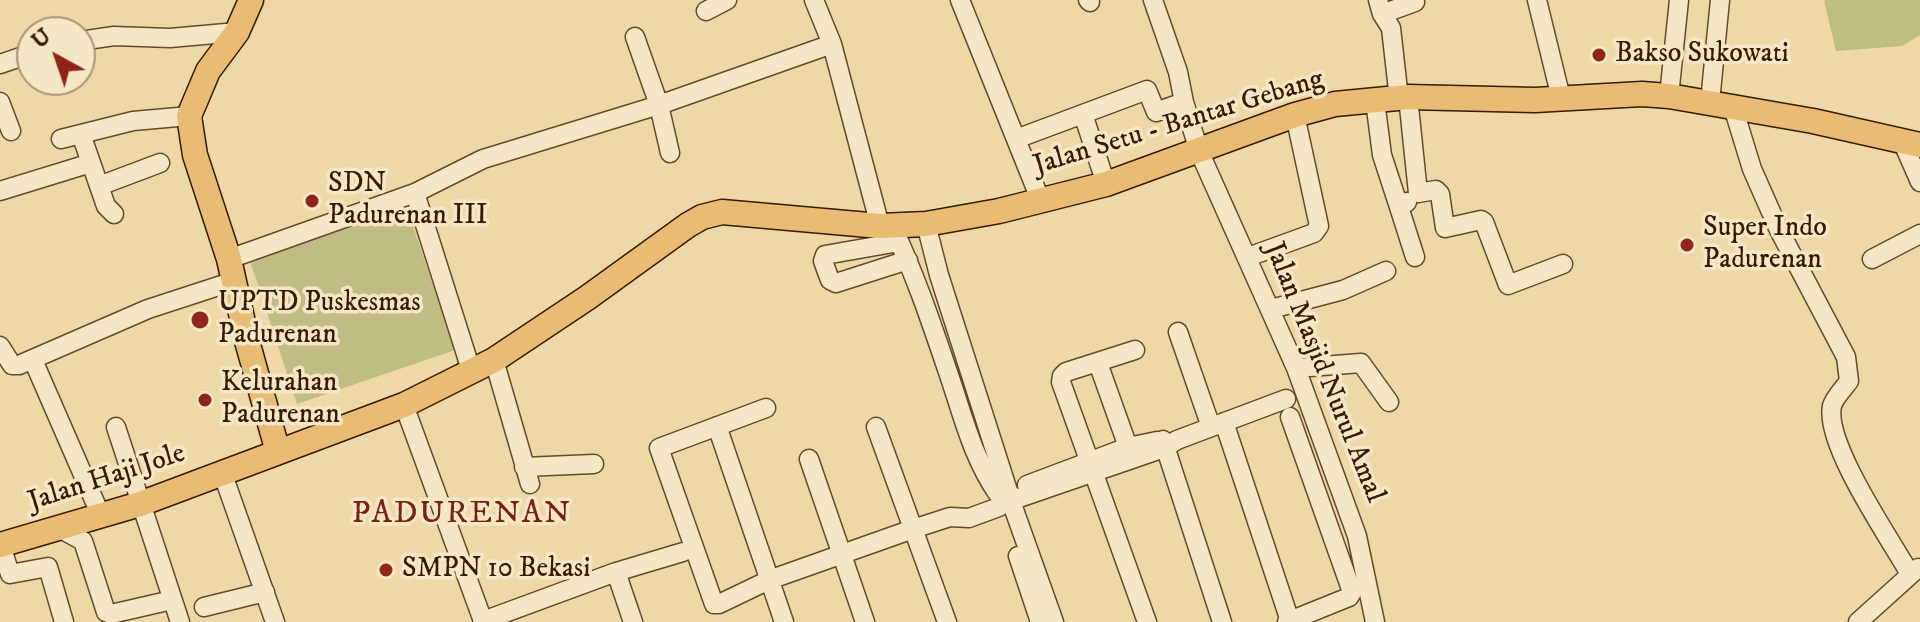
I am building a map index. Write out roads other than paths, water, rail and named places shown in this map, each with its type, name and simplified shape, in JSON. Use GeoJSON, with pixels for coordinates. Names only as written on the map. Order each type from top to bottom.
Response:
{"type":"FeatureCollection","features":[{"type":"Feature","properties":{"kind":"main road"},"geometry":{"type":"LineString","coordinates":[[251,0],[237,32],[208,71],[189,116],[195,155],[232,270],[247,341],[278,452]]}},
{"type":"Feature","properties":{"kind":"main road","name":"Jalan Setu - Bantar Gebang"},"geometry":{"type":"LineString","coordinates":[[278,452],[404,405],[483,365],[702,217],[722,212],[887,235],[1106,184],[1295,115],[1335,104],[1394,99],[1669,96],[1911,143]]}},
{"type":"Feature","properties":{"kind":"main road","name":"Jalan Haji Jole"},"geometry":{"type":"LineString","coordinates":[[0,545],[140,504],[278,452]]}},
{"type":"Feature","properties":{"kind":"street"},"geometry":{"type":"LineString","coordinates":[[706,11],[727,0]]}},
{"type":"Feature","properties":{"kind":"street"},"geometry":{"type":"LineString","coordinates":[[814,0],[832,44],[887,235],[883,268]]}},
{"type":"Feature","properties":{"kind":"street"},"geometry":{"type":"LineString","coordinates":[[960,0],[1040,199]]}},
{"type":"Feature","properties":{"kind":"street","name":"Jalan Masjid Nurul Amal"},"geometry":{"type":"LineString","coordinates":[[1153,0],[1178,72],[1199,151],[1296,368],[1357,536],[1375,622]]}},
{"type":"Feature","properties":{"kind":"street"},"geometry":{"type":"LineString","coordinates":[[1537,0],[1561,98]]}},
{"type":"Feature","properties":{"kind":"street"},"geometry":{"type":"LineString","coordinates":[[1669,96],[1679,0]]}},
{"type":"Feature","properties":{"kind":"street"},"geometry":{"type":"LineString","coordinates":[[1720,0],[1721,105],[1782,234],[1846,357],[1849,381],[1832,404],[1832,422],[1840,445],[1870,507],[1915,570],[1858,622]]}},
{"type":"Feature","properties":{"kind":"street"},"geometry":{"type":"LineString","coordinates":[[1415,2],[1380,7],[1391,28],[1394,99],[1418,193]]}},
{"type":"Feature","properties":{"kind":"street"},"geometry":{"type":"LineString","coordinates":[[96,39],[114,36],[170,38],[237,32]]}},
{"type":"Feature","properties":{"kind":"street"},"geometry":{"type":"LineString","coordinates":[[635,37],[659,105],[670,153]]}},
{"type":"Feature","properties":{"kind":"street"},"geometry":{"type":"LineString","coordinates":[[0,346],[12,365],[33,360],[232,270],[415,193],[483,159],[659,105],[832,44]]}},
{"type":"Feature","properties":{"kind":"street"},"geometry":{"type":"LineString","coordinates":[[1016,139],[1147,90],[1156,112],[1184,102]]}},
{"type":"Feature","properties":{"kind":"street"},"geometry":{"type":"LineString","coordinates":[[1394,99],[1382,155],[1415,257]]}},
{"type":"Feature","properties":{"kind":"street"},"geometry":{"type":"LineString","coordinates":[[0,102],[11,131]]}},
{"type":"Feature","properties":{"kind":"street"},"geometry":{"type":"LineString","coordinates":[[1083,114],[1106,184]]}},
{"type":"Feature","properties":{"kind":"street"},"geometry":{"type":"LineString","coordinates":[[1248,257],[1314,233],[1319,226],[1295,115]]}},
{"type":"Feature","properties":{"kind":"street"},"geometry":{"type":"LineString","coordinates":[[61,139],[133,121],[189,116]]}},
{"type":"Feature","properties":{"kind":"street"},"geometry":{"type":"LineString","coordinates":[[81,134],[106,206],[114,214]]}},
{"type":"Feature","properties":{"kind":"street"},"geometry":{"type":"LineString","coordinates":[[1911,143],[1920,182]]}},
{"type":"Feature","properties":{"kind":"street"},"geometry":{"type":"LineString","coordinates":[[0,191],[91,163]]}},
{"type":"Feature","properties":{"kind":"street"},"geometry":{"type":"LineString","coordinates":[[99,186],[160,163]]}},
{"type":"Feature","properties":{"kind":"street"},"geometry":{"type":"LineString","coordinates":[[1399,207],[1418,193],[1436,190],[1440,194],[1447,229],[1481,220],[1484,222],[1508,285],[1563,264]]}},
{"type":"Feature","properties":{"kind":"street"},"geometry":{"type":"LineString","coordinates":[[415,193],[527,475],[594,464]]}},
{"type":"Feature","properties":{"kind":"street"},"geometry":{"type":"LineString","coordinates":[[926,224],[1040,622]]}},
{"type":"Feature","properties":{"kind":"street"},"geometry":{"type":"LineString","coordinates":[[1872,259],[1920,234]]}},
{"type":"Feature","properties":{"kind":"street"},"geometry":{"type":"LineString","coordinates":[[887,235],[908,260],[918,281],[968,435],[988,479],[1005,499],[1054,622]]}},
{"type":"Feature","properties":{"kind":"street"},"geometry":{"type":"LineString","coordinates":[[887,235],[825,255],[823,261],[833,283],[908,260]]}},
{"type":"Feature","properties":{"kind":"street"},"geometry":{"type":"LineString","coordinates":[[1271,309],[1343,290],[1386,271]]}},
{"type":"Feature","properties":{"kind":"street"},"geometry":{"type":"LineString","coordinates":[[918,281],[939,275]]}},
{"type":"Feature","properties":{"kind":"street"},"geometry":{"type":"LineString","coordinates":[[766,408],[659,448],[714,604],[769,580],[950,517],[958,508],[1005,499],[1218,424],[1288,408],[1352,592],[1349,597],[1288,621],[1218,424],[1178,332]]}},
{"type":"Feature","properties":{"kind":"street"},"geometry":{"type":"LineString","coordinates":[[1135,350],[1062,376],[1061,382],[1147,622]]}},
{"type":"Feature","properties":{"kind":"street"},"geometry":{"type":"LineString","coordinates":[[33,360],[101,516]]}},
{"type":"Feature","properties":{"kind":"street"},"geometry":{"type":"LineString","coordinates":[[1098,363],[1128,447]]}},
{"type":"Feature","properties":{"kind":"street"},"geometry":{"type":"LineString","coordinates":[[1296,368],[1361,363],[1389,402]]}},
{"type":"Feature","properties":{"kind":"street"},"geometry":{"type":"LineString","coordinates":[[404,405],[482,621],[510,617],[564,589],[683,552]]}},
{"type":"Feature","properties":{"kind":"street"},"geometry":{"type":"LineString","coordinates":[[717,426],[784,622]]}},
{"type":"Feature","properties":{"kind":"street"},"geometry":{"type":"LineString","coordinates":[[116,427],[180,622]]}},
{"type":"Feature","properties":{"kind":"street"},"geometry":{"type":"LineString","coordinates":[[876,427],[947,622]]}},
{"type":"Feature","properties":{"kind":"street"},"geometry":{"type":"LineString","coordinates":[[1093,466],[1128,447],[1168,442]]}},
{"type":"Feature","properties":{"kind":"street"},"geometry":{"type":"LineString","coordinates":[[1168,442],[1222,622]]}},
{"type":"Feature","properties":{"kind":"street"},"geometry":{"type":"LineString","coordinates":[[809,459],[865,622]]}},
{"type":"Feature","properties":{"kind":"street"},"geometry":{"type":"LineString","coordinates":[[222,472],[275,622]]}},
{"type":"Feature","properties":{"kind":"street"},"geometry":{"type":"LineString","coordinates":[[59,528],[83,541],[106,612],[111,614],[172,600]]}},
{"type":"Feature","properties":{"kind":"street"},"geometry":{"type":"LineString","coordinates":[[0,545],[10,574],[48,567],[64,622]]}},
{"type":"Feature","properties":{"kind":"street"},"geometry":{"type":"LineString","coordinates":[[616,572],[633,622]]}},
{"type":"Feature","properties":{"kind":"street"},"geometry":{"type":"LineString","coordinates":[[204,607],[265,592]]}},
{"type":"Feature","properties":{"kind":"place","name":"Bakso Sukowati"},"geometry":{"type":"Point","coordinates":[1599,55]}},
{"type":"Feature","properties":{"kind":"place","name":"SDN Padurenan III"},"geometry":{"type":"Point","coordinates":[312,201]}},
{"type":"Feature","properties":{"kind":"place","name":"Super Indo Padurenan"},"geometry":{"type":"Point","coordinates":[1687,245]}},
{"type":"Feature","properties":{"kind":"place","name":"UPTD Puskesmas Padurenan"},"geometry":{"type":"Point","coordinates":[200,320]}},
{"type":"Feature","properties":{"kind":"place","name":"Kelurahan Padurenan"},"geometry":{"type":"Point","coordinates":[205,400]}},
{"type":"Feature","properties":{"kind":"place","name":"SMPN 10 Bekasi"},"geometry":{"type":"Point","coordinates":[386,570]}},
{"type":"Feature","properties":{"kind":"district","name":"PADURENAN"},"geometry":{"type":"Point","coordinates":[462,515]}}]}
